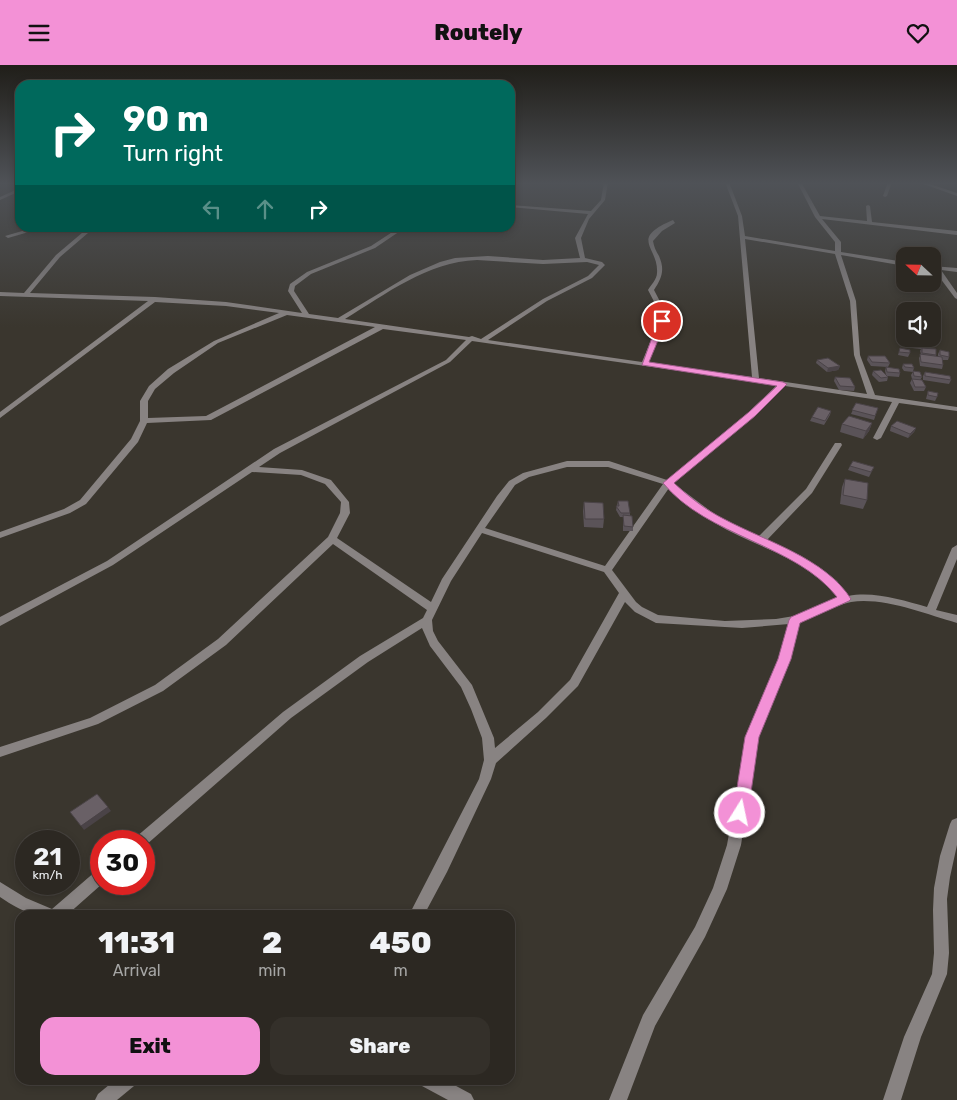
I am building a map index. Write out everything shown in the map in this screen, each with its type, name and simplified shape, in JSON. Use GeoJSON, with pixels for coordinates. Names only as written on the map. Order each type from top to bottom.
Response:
{"type":"FeatureCollection","features":[{"type":"Feature","properties":{"kind":"street"},"geometry":{"type":"LineString","coordinates":[[582,230],[578,238],[583,260]]}},
{"type":"Feature","properties":{"kind":"street"},"geometry":{"type":"LineString","coordinates":[[644,364],[662,321],[663,313],[651,290],[660,276],[660,265],[650,243],[652,237],[659,230]]}},
{"type":"Feature","properties":{"kind":"street"},"geometry":{"type":"LineString","coordinates":[[742,230],[756,380]]}},
{"type":"Feature","properties":{"kind":"street"},"geometry":{"type":"LineString","coordinates":[[828,230],[838,243],[838,251],[853,301],[857,355],[872,397]]}},
{"type":"Feature","properties":{"kind":"street"},"geometry":{"type":"LineString","coordinates":[[934,230],[957,233]]}},
{"type":"Feature","properties":{"kind":"street"},"geometry":{"type":"LineString","coordinates":[[0,241],[15,232]]}},
{"type":"Feature","properties":{"kind":"street"},"geometry":{"type":"LineString","coordinates":[[8,236],[24,232]]}},
{"type":"Feature","properties":{"kind":"street"},"geometry":{"type":"LineString","coordinates":[[25,295],[58,256],[87,232]]}},
{"type":"Feature","properties":{"kind":"street"},"geometry":{"type":"LineString","coordinates":[[306,315],[291,291],[292,285],[309,273],[379,244],[397,232]]}},
{"type":"Feature","properties":{"kind":"street"},"geometry":{"type":"LineString","coordinates":[[743,237],[838,251],[896,262]]}},
{"type":"Feature","properties":{"kind":"street"},"geometry":{"type":"LineString","coordinates":[[339,319],[415,276],[450,261],[498,258],[545,262],[583,260],[596,261],[602,265],[590,277],[545,300],[483,340]]}},
{"type":"Feature","properties":{"kind":"street"},"geometry":{"type":"LineString","coordinates":[[941,269],[957,270]]}},
{"type":"Feature","properties":{"kind":"street"},"geometry":{"type":"LineString","coordinates":[[941,277],[957,297]]}},
{"type":"Feature","properties":{"kind":"street"},"geometry":{"type":"LineString","coordinates":[[1,295],[201,301],[339,319],[957,409]]}},
{"type":"Feature","properties":{"kind":"street"},"geometry":{"type":"LineString","coordinates":[[0,416],[155,299]]}},
{"type":"Feature","properties":{"kind":"street"},"geometry":{"type":"LineString","coordinates":[[0,535],[67,511],[83,501],[127,451],[142,428],[144,401],[152,388],[171,371],[216,342],[286,312]]}},
{"type":"Feature","properties":{"kind":"street"},"geometry":{"type":"LineString","coordinates":[[144,421],[208,418],[383,326]]}},
{"type":"Feature","properties":{"kind":"street"},"geometry":{"type":"LineString","coordinates":[[0,622],[110,563],[277,451],[338,417],[435,369],[448,361],[472,338]]}},
{"type":"Feature","properties":{"kind":"street"},"geometry":{"type":"LineString","coordinates":[[607,570],[668,483],[752,414],[783,384]]}},
{"type":"Feature","properties":{"kind":"street"},"geometry":{"type":"LineString","coordinates":[[877,438],[896,401]]}},
{"type":"Feature","properties":{"kind":"street"},"geometry":{"type":"LineString","coordinates":[[760,541],[810,491],[838,445]]}},
{"type":"Feature","properties":{"kind":"street"},"geometry":{"type":"LineString","coordinates":[[419,910],[485,779],[490,760],[488,738],[477,709],[466,685],[434,643],[428,631],[427,620],[446,581],[500,497],[512,483],[526,475],[567,464],[609,464],[668,483],[682,496],[718,521],[816,569],[833,583],[845,599]]}},
{"type":"Feature","properties":{"kind":"street"},"geometry":{"type":"LineString","coordinates":[[0,752],[94,721],[159,688],[222,642],[332,539],[345,513],[345,508],[341,496],[328,482],[302,473],[249,469]]}},
{"type":"Feature","properties":{"kind":"street"},"geometry":{"type":"LineString","coordinates":[[480,529],[607,570],[616,579],[633,606],[643,614],[656,619],[761,625],[795,620],[845,599],[877,599],[957,619]]}},
{"type":"Feature","properties":{"kind":"street"},"geometry":{"type":"LineString","coordinates":[[332,539],[432,608]]}},
{"type":"Feature","properties":{"kind":"street"},"geometry":{"type":"LineString","coordinates":[[930,612],[957,548]]}},
{"type":"Feature","properties":{"kind":"street"},"geometry":{"type":"LineString","coordinates":[[490,760],[542,715],[574,683],[624,594]]}},
{"type":"Feature","properties":{"kind":"street"},"geometry":{"type":"LineString","coordinates":[[154,830],[287,715],[364,659],[427,620]]}},
{"type":"Feature","properties":{"kind":"street"},"geometry":{"type":"LineString","coordinates":[[618,1100],[650,1021],[700,932],[720,889],[734,845],[752,737],[785,659],[795,620]]}},
{"type":"Feature","properties":{"kind":"street"},"geometry":{"type":"LineString","coordinates":[[892,1100],[906,1055],[921,1015],[934,992],[941,968],[940,908],[942,883],[948,850],[957,824]]}},
{"type":"Feature","properties":{"kind":"street"},"geometry":{"type":"LineString","coordinates":[[62,910],[90,886]]}},
{"type":"Feature","properties":{"kind":"street"},"geometry":{"type":"LineString","coordinates":[[0,889],[21,903],[38,910]]}},
{"type":"Feature","properties":{"kind":"street"},"geometry":{"type":"LineString","coordinates":[[104,1100],[122,1085]]}},
{"type":"Feature","properties":{"kind":"street"},"geometry":{"type":"LineString","coordinates":[[437,1085],[465,1100]]}},
{"type":"Feature","properties":{"kind":"building"},"geometry":{"type":"Polygon","coordinates":[[[900,348],[910,350],[910,353],[899,352],[900,348]]]}},
{"type":"Feature","properties":{"kind":"building"},"geometry":{"type":"Polygon","coordinates":[[[922,348],[936,349],[936,355],[922,353],[922,348]]]}},
{"type":"Feature","properties":{"kind":"building"},"geometry":{"type":"Polygon","coordinates":[[[940,350],[949,352],[949,357],[940,355],[940,350]]]}},
{"type":"Feature","properties":{"kind":"building"},"geometry":{"type":"Polygon","coordinates":[[[920,354],[942,357],[943,365],[921,362],[920,354]]]}},
{"type":"Feature","properties":{"kind":"building"},"geometry":{"type":"Polygon","coordinates":[[[868,356],[885,356],[890,363],[872,362],[868,356]]]}},
{"type":"Feature","properties":{"kind":"building"},"geometry":{"type":"Polygon","coordinates":[[[828,358],[840,366],[828,368],[817,360],[828,358]]]}},
{"type":"Feature","properties":{"kind":"building"},"geometry":{"type":"Polygon","coordinates":[[[903,364],[912,364],[914,368],[905,367],[903,364]]]}},
{"type":"Feature","properties":{"kind":"building"},"geometry":{"type":"Polygon","coordinates":[[[886,367],[899,369],[900,373],[887,372],[886,367]]]}},
{"type":"Feature","properties":{"kind":"building"},"geometry":{"type":"Polygon","coordinates":[[[881,370],[888,377],[881,378],[873,371],[881,370]]]}},
{"type":"Feature","properties":{"kind":"building"},"geometry":{"type":"Polygon","coordinates":[[[913,371],[920,372],[922,377],[914,376],[913,371]]]}},
{"type":"Feature","properties":{"kind":"building"},"geometry":{"type":"Polygon","coordinates":[[[925,372],[950,376],[951,380],[925,376],[925,372]]]}},
{"type":"Feature","properties":{"kind":"building"},"geometry":{"type":"Polygon","coordinates":[[[835,377],[850,378],[855,387],[840,386],[835,377]]]}},
{"type":"Feature","properties":{"kind":"building"},"geometry":{"type":"Polygon","coordinates":[[[912,379],[922,380],[926,387],[915,387],[912,379]]]}},
{"type":"Feature","properties":{"kind":"building"},"geometry":{"type":"Polygon","coordinates":[[[928,391],[938,393],[937,397],[928,395],[928,391]]]}},
{"type":"Feature","properties":{"kind":"building"},"geometry":{"type":"Polygon","coordinates":[[[856,403],[878,408],[875,416],[852,410],[856,403]]]}},
{"type":"Feature","properties":{"kind":"building"},"geometry":{"type":"Polygon","coordinates":[[[818,407],[831,411],[825,421],[812,417],[818,407]]]}},
{"type":"Feature","properties":{"kind":"building"},"geometry":{"type":"Polygon","coordinates":[[[849,416],[872,423],[866,431],[842,424],[849,416]]]}},
{"type":"Feature","properties":{"kind":"building"},"geometry":{"type":"Polygon","coordinates":[[[897,421],[916,428],[910,434],[891,426],[897,421]]]}},
{"type":"Feature","properties":{"kind":"building"},"geometry":{"type":"Polygon","coordinates":[[[853,461],[874,467],[871,472],[850,466],[853,461]]]}},
{"type":"Feature","properties":{"kind":"building"},"geometry":{"type":"Polygon","coordinates":[[[845,479],[868,483],[867,500],[843,495],[845,479]]]}},
{"type":"Feature","properties":{"kind":"building"},"geometry":{"type":"Polygon","coordinates":[[[618,501],[628,501],[630,513],[621,513],[616,506],[619,506],[618,501]]]}},
{"type":"Feature","properties":{"kind":"building"},"geometry":{"type":"Polygon","coordinates":[[[584,502],[603,503],[604,519],[585,519],[584,502]]]}},
{"type":"Feature","properties":{"kind":"building"},"geometry":{"type":"Polygon","coordinates":[[[623,515],[632,516],[633,527],[624,526],[623,515]]]}},
{"type":"Feature","properties":{"kind":"building"},"geometry":{"type":"Polygon","coordinates":[[[97,794],[108,807],[81,826],[70,812],[97,794]]]}},
{"type":"Feature","properties":{"kind":"route"},"geometry":{"type":"LineString","coordinates":[[662,321],[644,364],[783,384],[752,414],[668,483],[682,496],[718,521],[816,569],[833,583],[845,599],[795,620],[785,659],[752,737],[740,813]]}}]}
